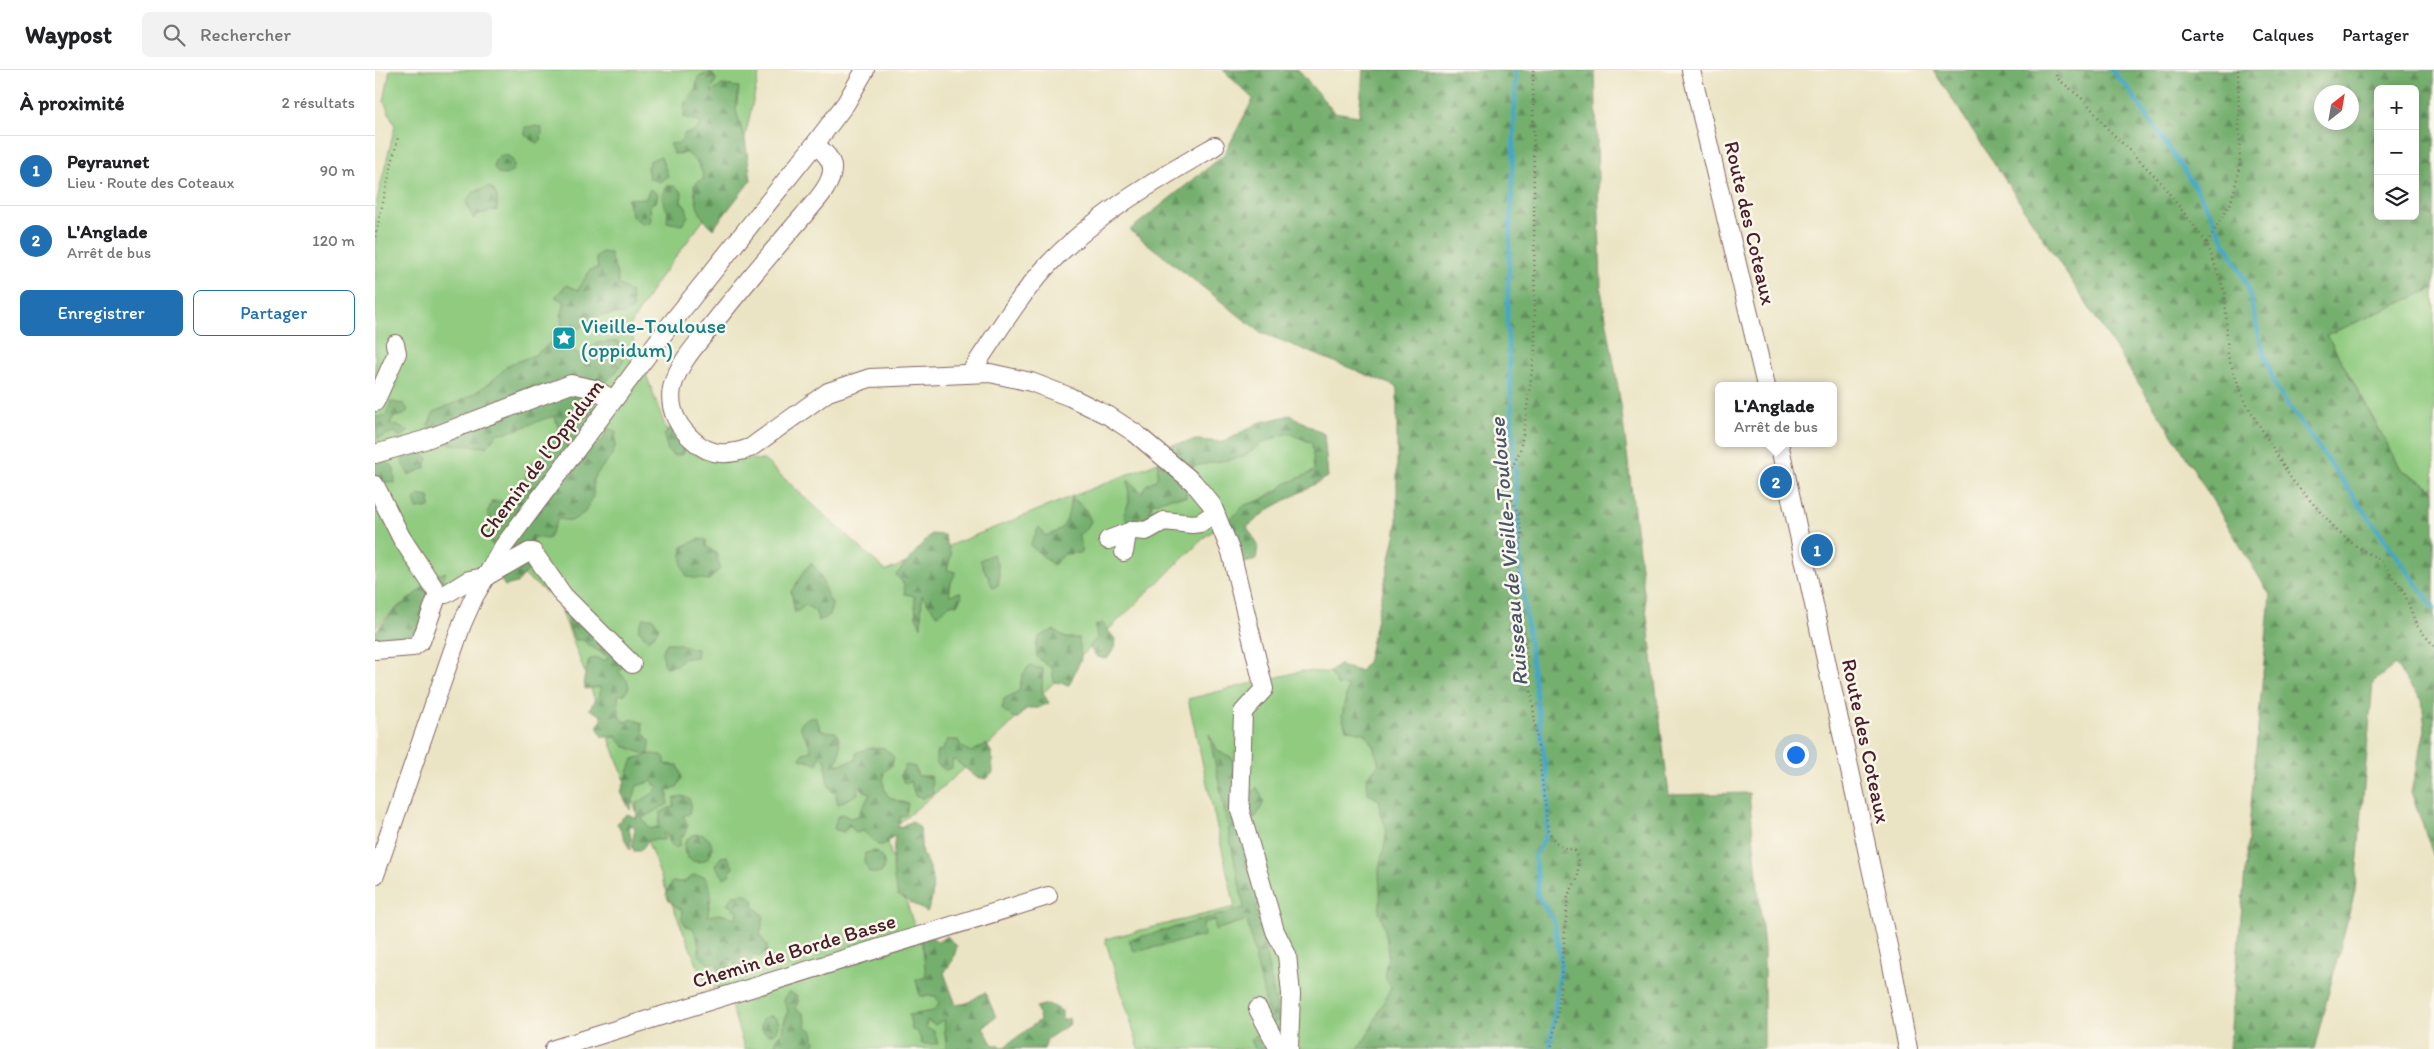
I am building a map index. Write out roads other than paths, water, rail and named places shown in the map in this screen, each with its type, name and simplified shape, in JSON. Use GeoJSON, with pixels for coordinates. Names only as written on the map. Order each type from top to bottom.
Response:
{"type":"FeatureCollection","features":[{"type":"Feature","properties":{"kind":"street","name":"Chemin de l'Oppidum"},"geometry":{"type":"LineString","coordinates":[[375,875],[462,624],[485,577],[503,547],[676,318],[815,144],[846,103],[865,70]]}},
{"type":"Feature","properties":{"kind":"street","name":"Route des Coteaux"},"geometry":{"type":"LineString","coordinates":[[1691,70],[1764,382]]}},
{"type":"Feature","properties":{"kind":"street"},"geometry":{"type":"LineString","coordinates":[[815,144],[832,163],[833,171],[829,181],[812,205],[744,284],[678,371],[672,389],[674,417],[683,432],[710,452],[723,455],[750,448],[828,392],[847,384],[870,378],[990,373],[1031,382],[1070,397],[1109,416],[1135,433],[1193,482],[1212,506],[1231,552],[1264,689],[1243,712],[1240,810],[1275,931],[1287,955],[1291,994],[1289,1049]]}},
{"type":"Feature","properties":{"kind":"street"},"geometry":{"type":"LineString","coordinates":[[971,373],[1045,268],[1072,243],[1133,195],[1215,146]]}},
{"type":"Feature","properties":{"kind":"street"},"geometry":{"type":"LineString","coordinates":[[375,402],[397,353],[395,344]]}},
{"type":"Feature","properties":{"kind":"street"},"geometry":{"type":"LineString","coordinates":[[375,454],[424,440],[571,384],[595,390],[613,400]]}},
{"type":"Feature","properties":{"kind":"street","name":"Route des Coteaux"},"geometry":{"type":"LineString","coordinates":[[1780,447],[1891,960],[1907,1049]]}},
{"type":"Feature","properties":{"kind":"street"},"geometry":{"type":"LineString","coordinates":[[375,486],[401,537],[438,594]]}},
{"type":"Feature","properties":{"kind":"street"},"geometry":{"type":"LineString","coordinates":[[1108,540],[1133,530],[1146,531],[1164,521],[1200,523],[1215,513]]}},
{"type":"Feature","properties":{"kind":"street"},"geometry":{"type":"LineString","coordinates":[[1124,552],[1127,533]]}},
{"type":"Feature","properties":{"kind":"street"},"geometry":{"type":"LineString","coordinates":[[438,594],[447,594],[469,580],[485,577],[529,552],[533,552],[563,595],[632,664]]}},
{"type":"Feature","properties":{"kind":"street"},"geometry":{"type":"LineString","coordinates":[[375,650],[413,647],[421,641],[438,594]]}},
{"type":"Feature","properties":{"kind":"street","name":"Chemin de Borde Basse"},"geometry":{"type":"LineString","coordinates":[[554,1049],[1048,896]]}},
{"type":"Feature","properties":{"kind":"street"},"geometry":{"type":"LineString","coordinates":[[1258,1009],[1279,1049]]}},
{"type":"Feature","properties":{"kind":"waterway","name":"Ruisseau de Vieille-Toulouse"},"geometry":{"type":"LineString","coordinates":[[1516,70],[1507,322],[1521,577],[1548,787],[1546,832],[1534,856],[1538,877],[1537,895],[1554,921],[1561,963],[1550,1049]]}},
{"type":"Feature","properties":{"kind":"waterway"},"geometry":{"type":"LineString","coordinates":[[2111,70],[2128,88],[2199,193],[2247,284],[2260,340],[2276,388],[2434,608]]}},
{"type":"Feature","properties":{"kind":"place","name":"Vieille-Toulouse (oppidum)"},"geometry":{"type":"Point","coordinates":[564,338]}},
{"type":"Feature","properties":{"kind":"place","name":"L'Anglade"},"geometry":{"type":"Point","coordinates":[1776,482]}},
{"type":"Feature","properties":{"kind":"place","name":"Peyraunet"},"geometry":{"type":"Point","coordinates":[1817,550]}}]}
